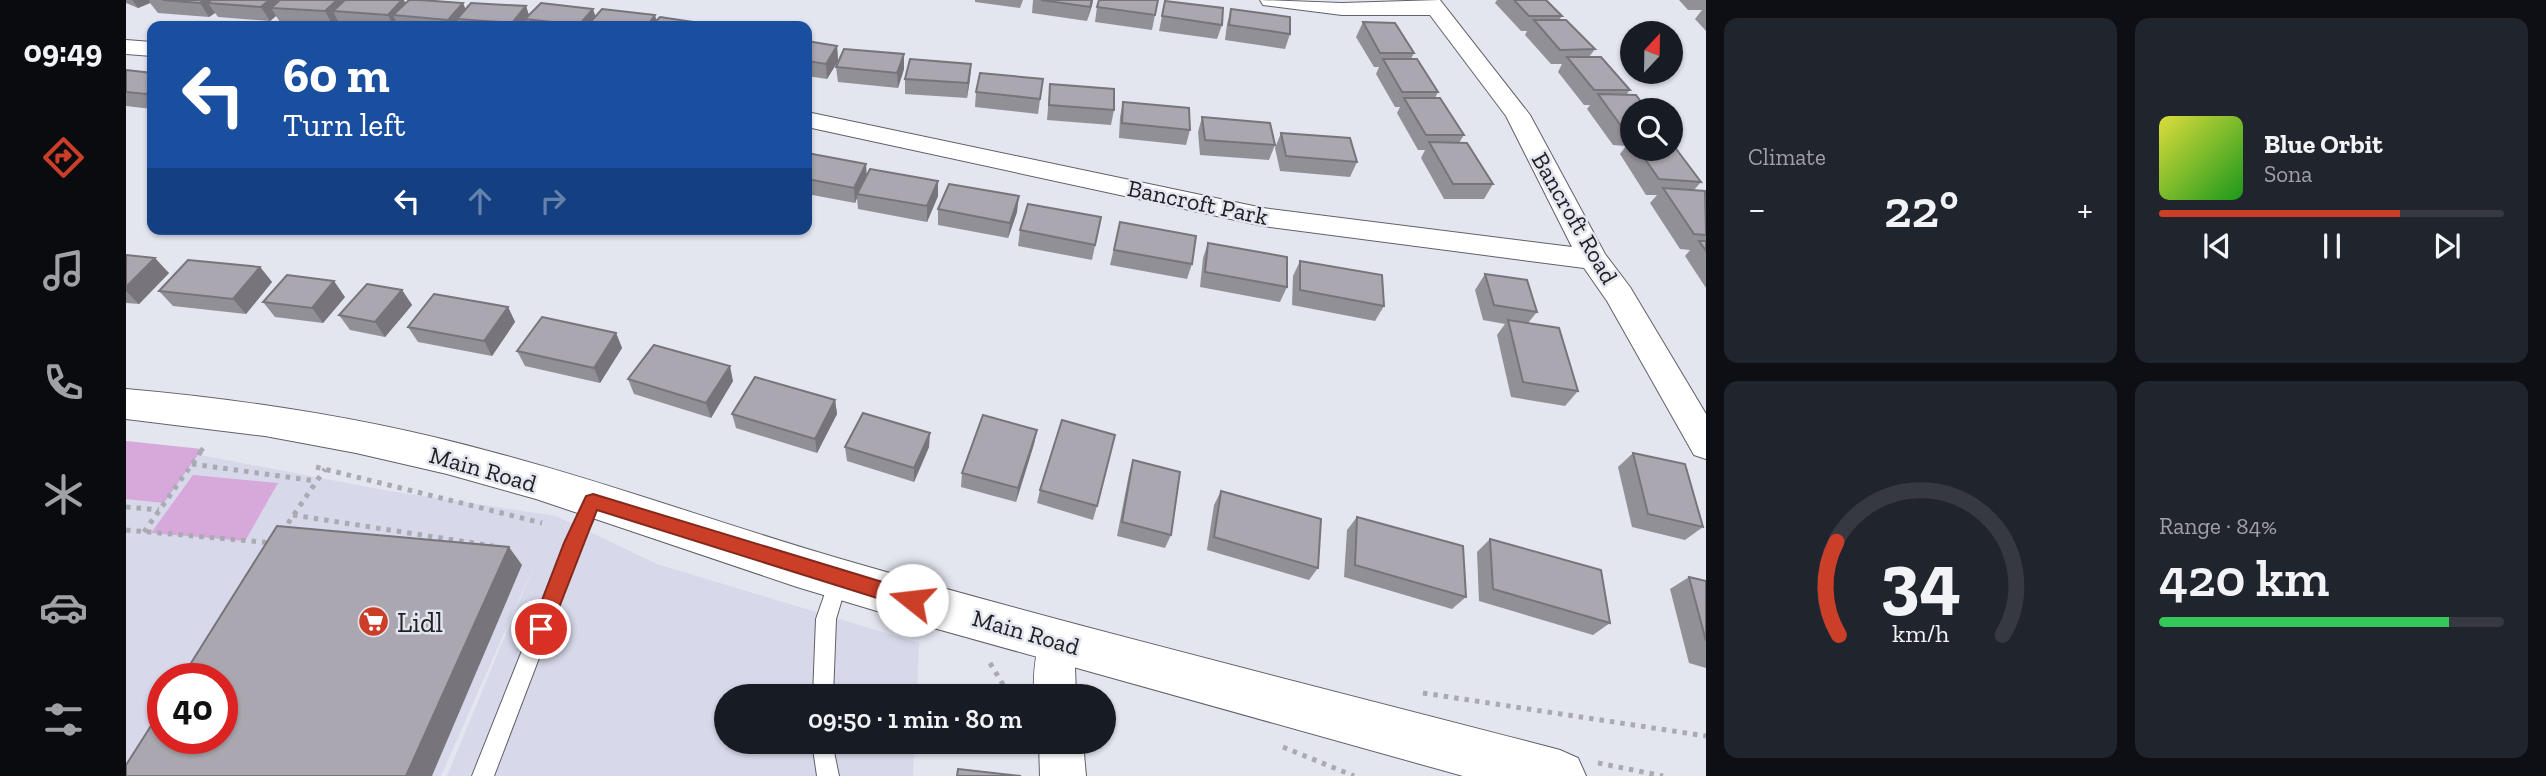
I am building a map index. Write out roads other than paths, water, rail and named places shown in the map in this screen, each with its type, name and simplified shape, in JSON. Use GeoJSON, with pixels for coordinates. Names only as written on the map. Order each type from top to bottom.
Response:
{"type":"FeatureCollection","features":[{"type":"Feature","properties":{"kind":"street"},"geometry":{"type":"LineString","coordinates":[[1271,0],[1342,9],[1432,4]]}},
{"type":"Feature","properties":{"kind":"street","name":"Bancroft Road"},"geometry":{"type":"LineString","coordinates":[[1432,4],[1518,115],[1593,259],[1693,404],[1706,445]]}},
{"type":"Feature","properties":{"kind":"street"},"geometry":{"type":"LineString","coordinates":[[126,47],[147,49]]}},
{"type":"Feature","properties":{"kind":"street","name":"Bancroft Park"},"geometry":{"type":"LineString","coordinates":[[812,121],[1263,217],[1593,259]]}},
{"type":"Feature","properties":{"kind":"street","name":"Main Road"},"geometry":{"type":"LineString","coordinates":[[126,404],[272,419],[373,440],[492,470],[585,517],[839,579],[1059,642],[1560,776]]}},
{"type":"Feature","properties":{"kind":"street"},"geometry":{"type":"LineString","coordinates":[[1055,684],[1054,667],[1059,642]]}},
{"type":"Feature","properties":{"kind":"street"},"geometry":{"type":"LineString","coordinates":[[1061,754],[1063,776]]}},
{"type":"Feature","properties":{"kind":"lane"},"geometry":{"type":"LineString","coordinates":[[482,776],[585,517]]}},
{"type":"Feature","properties":{"kind":"lane"},"geometry":{"type":"LineString","coordinates":[[823,684],[826,619],[839,579]]}},
{"type":"Feature","properties":{"kind":"lane"},"geometry":{"type":"LineString","coordinates":[[824,754],[828,776]]}},
{"type":"Feature","properties":{"kind":"place","name":"Lidl"},"geometry":{"type":"Point","coordinates":[374,622]}}]}
